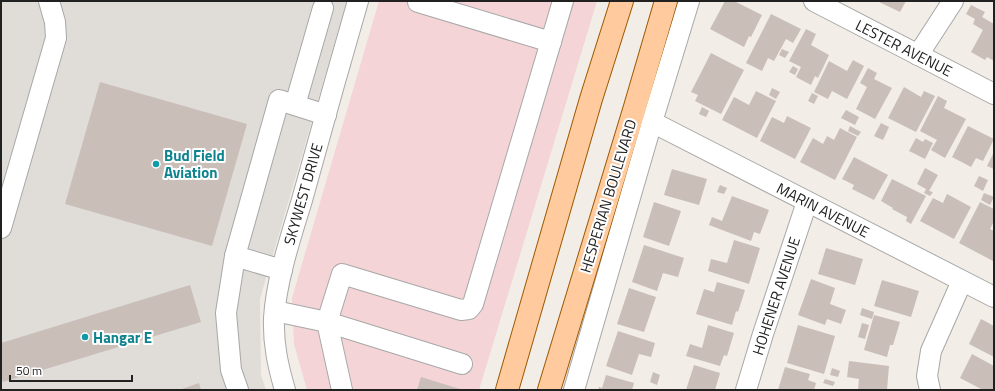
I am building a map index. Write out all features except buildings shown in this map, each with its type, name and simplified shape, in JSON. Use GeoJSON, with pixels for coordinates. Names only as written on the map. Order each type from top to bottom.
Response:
{"type":"FeatureCollection","features":[{"type":"Feature","properties":{"kind":"main road"},"geometry":{"type":"LineString","coordinates":[[507,390],[591,98],[622,1]]}},
{"type":"Feature","properties":{"kind":"main road","name":"HESPERIAN BOULEVARD"},"geometry":{"type":"LineString","coordinates":[[549,390],[666,1]]}},
{"type":"Feature","properties":{"kind":"street"},"geometry":{"type":"LineString","coordinates":[[1,228],[56,38],[55,22],[49,1]]}},
{"type":"Feature","properties":{"kind":"street","name":"SKYWEST DRIVE"},"geometry":{"type":"LineString","coordinates":[[285,390],[278,365],[275,342],[275,311],[277,296],[282,270],[358,1]]}},
{"type":"Feature","properties":{"kind":"street"},"geometry":{"type":"LineString","coordinates":[[418,1],[551,42]]}},
{"type":"Feature","properties":{"kind":"street"},"geometry":{"type":"LineString","coordinates":[[347,388],[327,322],[342,274],[461,310],[469,309],[473,304],[563,1]]}},
{"type":"Feature","properties":{"kind":"street","name":"HESPERIAN BOULEVARD"},"geometry":{"type":"LineString","coordinates":[[574,390],[689,1]]}},
{"type":"Feature","properties":{"kind":"street","name":"LESTER AVENUE"},"geometry":{"type":"LineString","coordinates":[[814,1],[994,94]]}},
{"type":"Feature","properties":{"kind":"street"},"geometry":{"type":"LineString","coordinates":[[918,55],[953,1]]}},
{"type":"Feature","properties":{"kind":"street"},"geometry":{"type":"LineString","coordinates":[[295,105],[322,8]]}},
{"type":"Feature","properties":{"kind":"street"},"geometry":{"type":"LineString","coordinates":[[238,390],[231,370],[226,314],[235,256],[279,100],[326,115]]}},
{"type":"Feature","properties":{"kind":"street","name":"MARIN AVENUE"},"geometry":{"type":"LineString","coordinates":[[652,122],[994,297]]}},
{"type":"Feature","properties":{"kind":"street","name":"HOHENER AVENUE"},"geometry":{"type":"LineString","coordinates":[[746,390],[807,202]]}},
{"type":"Feature","properties":{"kind":"street"},"geometry":{"type":"LineString","coordinates":[[235,256],[282,270]]}},
{"type":"Feature","properties":{"kind":"street"},"geometry":{"type":"LineString","coordinates":[[930,390],[927,376],[931,351],[962,281]]}},
{"type":"Feature","properties":{"kind":"street"},"geometry":{"type":"LineString","coordinates":[[275,311],[327,322],[462,364]]}},
{"type":"Feature","properties":{"kind":"shaded area"},"geometry":{"type":"Polygon","coordinates":[[[1,1],[347,1],[260,299],[261,375],[266,390],[1,390],[1,1]]]}},
{"type":"Feature","properties":{"kind":"shaded area"},"geometry":{"type":"Polygon","coordinates":[[[379,1],[597,1],[479,390],[307,390],[294,344],[292,298],[379,1]]]}},
{"type":"Feature","properties":{"kind":"place","name":"Bud Field Aviation"},"geometry":{"type":"Point","coordinates":[156,164]}},
{"type":"Feature","properties":{"kind":"place","name":"Hangar E"},"geometry":{"type":"Point","coordinates":[85,337]}}]}
